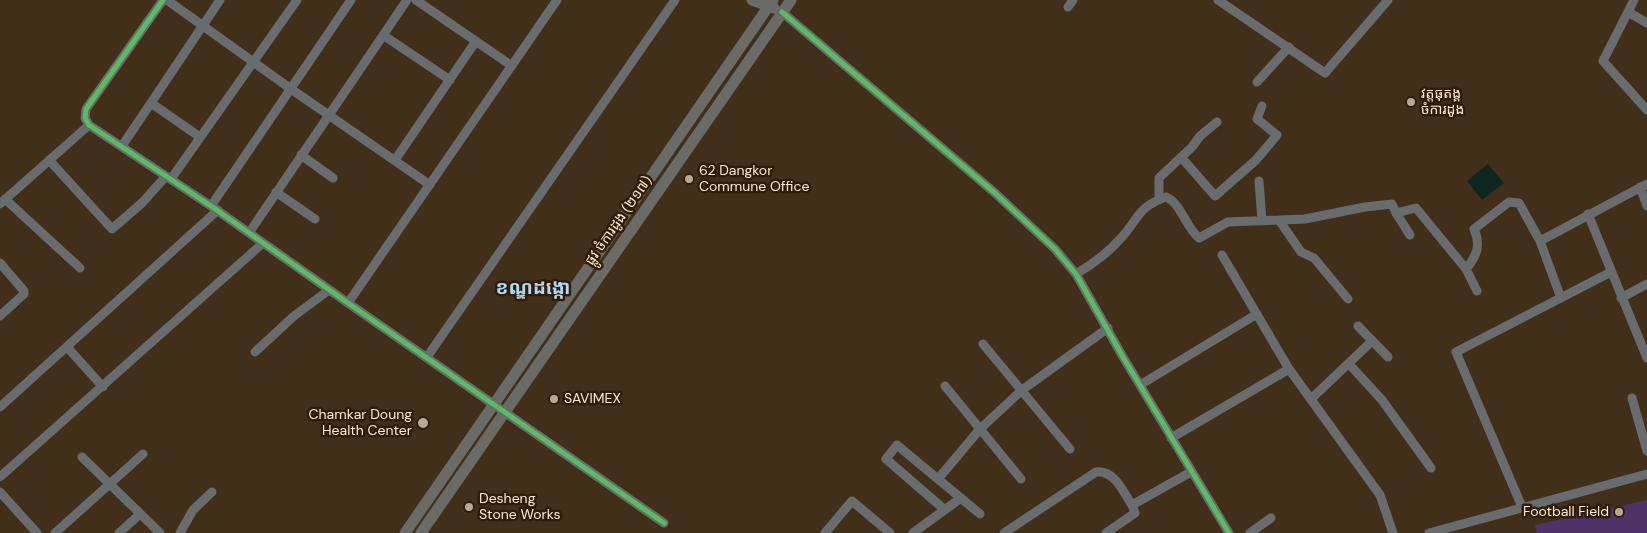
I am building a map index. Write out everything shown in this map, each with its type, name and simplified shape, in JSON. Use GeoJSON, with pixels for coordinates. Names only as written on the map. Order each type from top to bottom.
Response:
{"type":"FeatureCollection","features":[{"type":"Feature","properties":{"kind":"main road"},"geometry":{"type":"LineString","coordinates":[[752,0],[771,3],[782,12]]}},
{"type":"Feature","properties":{"kind":"main road","name":"ផ្លូវ ចំការដូង (២១៧)"},"geometry":{"type":"LineString","coordinates":[[421,533],[791,0]]}},
{"type":"Feature","properties":{"kind":"main road","name":"ផ្លូវ ចំការដូង (២១៧)"},"geometry":{"type":"LineString","coordinates":[[405,533],[771,3]]}},
{"type":"Feature","properties":{"kind":"street"},"geometry":{"type":"LineString","coordinates":[[163,0],[86,109],[85,118],[89,125],[214,208],[664,522]]}},
{"type":"Feature","properties":{"kind":"street"},"geometry":{"type":"LineString","coordinates":[[168,0],[328,115],[430,184]]}},
{"type":"Feature","properties":{"kind":"street"},"geometry":{"type":"LineString","coordinates":[[122,146],[220,0]]}},
{"type":"Feature","properties":{"kind":"street"},"geometry":{"type":"LineString","coordinates":[[49,160],[112,228],[169,177],[200,137],[297,0]]}},
{"type":"Feature","properties":{"kind":"street"},"geometry":{"type":"LineString","coordinates":[[0,408],[214,208],[351,0]]}},
{"type":"Feature","properties":{"kind":"street"},"geometry":{"type":"LineString","coordinates":[[249,233],[407,0]]}},
{"type":"Feature","properties":{"kind":"street"},"geometry":{"type":"LineString","coordinates":[[416,0],[512,66]]}},
{"type":"Feature","properties":{"kind":"street"},"geometry":{"type":"LineString","coordinates":[[348,303],[557,0]]}},
{"type":"Feature","properties":{"kind":"street"},"geometry":{"type":"LineString","coordinates":[[426,357],[675,0]]}},
{"type":"Feature","properties":{"kind":"street"},"geometry":{"type":"LineString","coordinates":[[1218,0],[1325,73],[1388,0]]}},
{"type":"Feature","properties":{"kind":"street"},"geometry":{"type":"LineString","coordinates":[[1634,0],[1603,61],[1647,110]]}},
{"type":"Feature","properties":{"kind":"street"},"geometry":{"type":"LineString","coordinates":[[782,12],[995,193],[1055,249],[1076,274],[1226,532]]}},
{"type":"Feature","properties":{"kind":"street"},"geometry":{"type":"LineString","coordinates":[[1628,12],[1647,23]]}},
{"type":"Feature","properties":{"kind":"street"},"geometry":{"type":"LineString","coordinates":[[383,35],[450,80]]}},
{"type":"Feature","properties":{"kind":"street"},"geometry":{"type":"LineString","coordinates":[[395,160],[476,40]]}},
{"type":"Feature","properties":{"kind":"street"},"geometry":{"type":"LineString","coordinates":[[1257,82],[1289,47]]}},
{"type":"Feature","properties":{"kind":"street"},"geometry":{"type":"LineString","coordinates":[[150,103],[200,137]]}},
{"type":"Feature","properties":{"kind":"street"},"geometry":{"type":"LineString","coordinates":[[1181,157],[1215,196],[1256,160],[1277,135],[1257,119],[1262,106]]}},
{"type":"Feature","properties":{"kind":"street"},"geometry":{"type":"LineString","coordinates":[[1159,200],[1159,178],[1200,136],[1217,122]]}},
{"type":"Feature","properties":{"kind":"street"},"geometry":{"type":"LineString","coordinates":[[80,268],[3,202],[89,125]]}},
{"type":"Feature","properties":{"kind":"street"},"geometry":{"type":"LineString","coordinates":[[301,155],[333,178]]}},
{"type":"Feature","properties":{"kind":"street"},"geometry":{"type":"LineString","coordinates":[[1259,181],[1262,221]]}},
{"type":"Feature","properties":{"kind":"street"},"geometry":{"type":"LineString","coordinates":[[1540,241],[1644,186],[1647,206]]}},
{"type":"Feature","properties":{"kind":"street"},"geometry":{"type":"LineString","coordinates":[[276,192],[315,219]]}},
{"type":"Feature","properties":{"kind":"street"},"geometry":{"type":"LineString","coordinates":[[1076,274],[1109,251],[1123,237],[1140,212],[1166,197],[1170,199],[1194,234],[1199,238],[1228,222],[1305,219],[1365,207],[1392,204],[1410,235]]}},
{"type":"Feature","properties":{"kind":"street"},"geometry":{"type":"LineString","coordinates":[[1466,269],[1474,260],[1477,250],[1478,242],[1474,229],[1509,202],[1519,203],[1540,241],[1561,298]]}},
{"type":"Feature","properties":{"kind":"street"},"geometry":{"type":"LineString","coordinates":[[1396,212],[1416,208],[1466,269],[1477,291]]}},
{"type":"Feature","properties":{"kind":"street"},"geometry":{"type":"LineString","coordinates":[[1588,214],[1647,358]]}},
{"type":"Feature","properties":{"kind":"street"},"geometry":{"type":"LineString","coordinates":[[1279,220],[1301,252],[1314,258],[1348,300]]}},
{"type":"Feature","properties":{"kind":"street"},"geometry":{"type":"LineString","coordinates":[[0,477],[263,243]]}},
{"type":"Feature","properties":{"kind":"street"},"geometry":{"type":"LineString","coordinates":[[1222,255],[1289,369],[1380,495],[1392,533]]}},
{"type":"Feature","properties":{"kind":"street"},"geometry":{"type":"LineString","coordinates":[[0,263],[24,291],[24,294],[0,316]]}},
{"type":"Feature","properties":{"kind":"street"},"geometry":{"type":"LineString","coordinates":[[1522,508],[1456,352],[1611,272]]}},
{"type":"Feature","properties":{"kind":"street"},"geometry":{"type":"LineString","coordinates":[[1621,298],[1647,284]]}},
{"type":"Feature","properties":{"kind":"street"},"geometry":{"type":"LineString","coordinates":[[255,352],[294,316],[329,290]]}},
{"type":"Feature","properties":{"kind":"street"},"geometry":{"type":"LineString","coordinates":[[1140,384],[1257,314]]}},
{"type":"Feature","properties":{"kind":"street"},"geometry":{"type":"LineString","coordinates":[[1358,326],[1388,357]]}},
{"type":"Feature","properties":{"kind":"street"},"geometry":{"type":"LineString","coordinates":[[938,479],[980,429],[1022,390],[1108,328]]}},
{"type":"Feature","properties":{"kind":"street"},"geometry":{"type":"LineString","coordinates":[[1311,399],[1372,341]]}},
{"type":"Feature","properties":{"kind":"street"},"geometry":{"type":"LineString","coordinates":[[983,344],[1070,449]]}},
{"type":"Feature","properties":{"kind":"street"},"geometry":{"type":"LineString","coordinates":[[67,347],[103,387]]}},
{"type":"Feature","properties":{"kind":"street"},"geometry":{"type":"LineString","coordinates":[[1349,364],[1382,400],[1431,468]]}},
{"type":"Feature","properties":{"kind":"street"},"geometry":{"type":"LineString","coordinates":[[1171,438],[1289,369]]}},
{"type":"Feature","properties":{"kind":"street"},"geometry":{"type":"LineString","coordinates":[[945,386],[1021,479]]}},
{"type":"Feature","properties":{"kind":"street"},"geometry":{"type":"LineString","coordinates":[[1632,398],[1646,440],[1647,451]]}},
{"type":"Feature","properties":{"kind":"street"},"geometry":{"type":"LineString","coordinates":[[945,510],[886,459],[897,445],[980,514]]}},
{"type":"Feature","properties":{"kind":"street"},"geometry":{"type":"LineString","coordinates":[[58,532],[143,454]]}},
{"type":"Feature","properties":{"kind":"street"},"geometry":{"type":"LineString","coordinates":[[82,458],[160,533]]}},
{"type":"Feature","properties":{"kind":"street"},"geometry":{"type":"LineString","coordinates":[[1004,533],[1096,472],[1103,471],[1111,474],[1135,513],[1107,533]]}},
{"type":"Feature","properties":{"kind":"street"},"geometry":{"type":"LineString","coordinates":[[1132,506],[1192,472]]}},
{"type":"Feature","properties":{"kind":"street"},"geometry":{"type":"LineString","coordinates":[[1429,533],[1647,474]]}},
{"type":"Feature","properties":{"kind":"street"},"geometry":{"type":"LineString","coordinates":[[0,492],[37,533]]}},
{"type":"Feature","properties":{"kind":"street"},"geometry":{"type":"LineString","coordinates":[[180,533],[193,510],[212,492]]}},
{"type":"Feature","properties":{"kind":"street"},"geometry":{"type":"LineString","coordinates":[[913,533],[961,498]]}},
{"type":"Feature","properties":{"kind":"street"},"geometry":{"type":"LineString","coordinates":[[825,533],[852,502],[890,533]]}},
{"type":"Feature","properties":{"kind":"street"},"geometry":{"type":"LineString","coordinates":[[119,533],[140,514]]}},
{"type":"Feature","properties":{"kind":"street"},"geometry":{"type":"LineString","coordinates":[[1250,533],[1271,518]]}},
{"type":"Feature","properties":{"kind":"shaded area","name":"Football Field"},"geometry":{"type":"Polygon","coordinates":[[[1647,500],[1647,533],[1537,533],[1535,525],[1647,500]]]}},
{"type":"Feature","properties":{"kind":"water"},"geometry":{"type":"Polygon","coordinates":[[[1488,164],[1504,183],[1482,200],[1467,181],[1488,164]]]}},
{"type":"Feature","properties":{"kind":"cycle path"},"geometry":{"type":"LineString","coordinates":[[163,0],[86,109],[85,118],[89,125],[211,206],[664,523]]}},
{"type":"Feature","properties":{"kind":"cycle path"},"geometry":{"type":"LineString","coordinates":[[782,12],[995,193],[1055,249],[1076,274],[1123,357],[1229,533]]}},
{"type":"Feature","properties":{"kind":"place","name":"វត្តធុតង្គ ចំការដូង"},"geometry":{"type":"Point","coordinates":[1411,102]}},
{"type":"Feature","properties":{"kind":"place","name":"62 Dangkor Commune Office"},"geometry":{"type":"Point","coordinates":[689,179]}},
{"type":"Feature","properties":{"kind":"place","name":"SAVIMEX"},"geometry":{"type":"Point","coordinates":[554,399]}},
{"type":"Feature","properties":{"kind":"place","name":"Chamkar Doung Health Center"},"geometry":{"type":"Point","coordinates":[423,423]}},
{"type":"Feature","properties":{"kind":"place","name":"Desheng Stone Works"},"geometry":{"type":"Point","coordinates":[469,507]}},
{"type":"Feature","properties":{"kind":"place","name":"Football Field"},"geometry":{"type":"Point","coordinates":[1619,512]}},
{"type":"Feature","properties":{"kind":"district","name":"ខណ្ឌដង្កោ"},"geometry":{"type":"Point","coordinates":[533,289]}}]}
